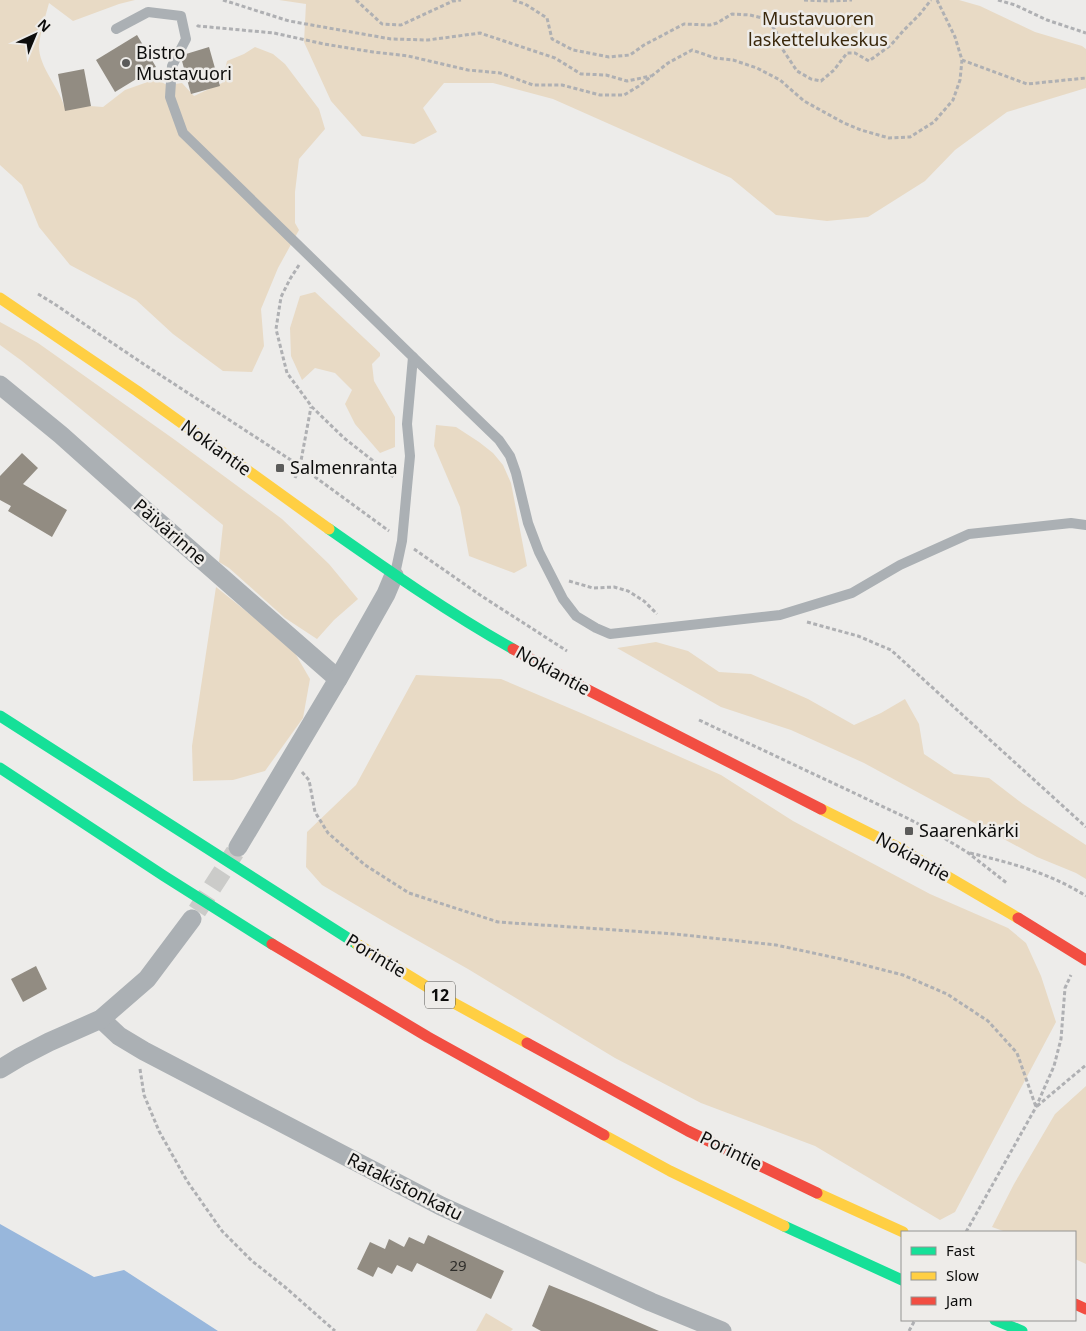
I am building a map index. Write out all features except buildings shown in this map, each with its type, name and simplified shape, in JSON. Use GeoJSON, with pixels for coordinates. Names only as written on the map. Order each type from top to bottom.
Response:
{"type":"FeatureCollection","features":[{"type":"Feature","properties":{"kind":"main road","name":"Nokiantie"},"geometry":{"type":"LineString","coordinates":[[0,298],[137,391],[394,575],[492,637],[558,674],[721,759],[898,848],[1022,920],[1086,960]]}},
{"type":"Feature","properties":{"kind":"main road","name":"Nokiantie"},"geometry":{"type":"LineString","coordinates":[[0,307],[51,332]]}},
{"type":"Feature","properties":{"kind":"main road","name":"Porintie"},"geometry":{"type":"LineString","coordinates":[[0,716],[334,930],[452,1002],[688,1130],[814,1192],[901,1231]]}},
{"type":"Feature","properties":{"kind":"main road","name":"12"},"geometry":{"type":"LineString","coordinates":[[0,768],[164,876],[428,1037],[670,1170],[796,1232],[901,1280]]}},
{"type":"Feature","properties":{"kind":"main road"},"geometry":{"type":"LineString","coordinates":[[997,1321],[1022,1331]]}},
{"type":"Feature","properties":{"kind":"street","name":"Päivärinne"},"geometry":{"type":"LineString","coordinates":[[0,386],[61,434],[338,679]]}},
{"type":"Feature","properties":{"kind":"street"},"geometry":{"type":"LineString","coordinates":[[238,847],[338,679],[386,594],[394,575]]}},
{"type":"Feature","properties":{"kind":"street"},"geometry":{"type":"LineString","coordinates":[[0,1069],[49,1042],[101,1019],[146,979],[192,919]]}},
{"type":"Feature","properties":{"kind":"street","name":"Ratakistonkatu"},"geometry":{"type":"LineString","coordinates":[[101,1019],[119,1036],[144,1051],[441,1206],[651,1302],[722,1331]]}},
{"type":"Feature","properties":{"kind":"lane"},"geometry":{"type":"LineString","coordinates":[[116,29],[148,12],[181,16],[186,39],[172,66],[170,97],[183,133],[499,440],[510,456],[528,523],[551,576],[563,599],[576,616],[596,628],[610,634],[780,615],[852,593],[900,565],[969,534],[1071,523],[1086,525]]}},
{"type":"Feature","properties":{"kind":"lane"},"geometry":{"type":"LineString","coordinates":[[394,575],[402,541],[410,456],[408,424],[412,357]]}},
{"type":"Feature","properties":{"kind":"path"},"geometry":{"type":"LineString","coordinates":[[223,0],[289,21],[391,39],[428,40],[480,32],[555,58],[581,74],[606,75],[627,81],[652,76]]}},
{"type":"Feature","properties":{"kind":"path"},"geometry":{"type":"LineString","coordinates":[[356,0],[382,24],[401,25],[454,1],[461,0]]}},
{"type":"Feature","properties":{"kind":"path"},"geometry":{"type":"LineString","coordinates":[[513,0],[525,4],[547,18],[552,38],[573,50],[609,56],[630,55],[644,45],[684,24],[710,25],[732,14],[750,15],[766,19],[776,31],[781,47],[797,71],[811,80],[821,81],[834,70],[847,53],[855,53],[869,61],[891,45],[931,0]]}},
{"type":"Feature","properties":{"kind":"path"},"geometry":{"type":"LineString","coordinates":[[804,0],[852,0]]}},
{"type":"Feature","properties":{"kind":"path"},"geometry":{"type":"LineString","coordinates":[[191,20],[198,26],[274,34],[324,44],[408,56],[468,70],[500,73],[533,85],[562,85],[600,95],[624,95],[639,86],[668,63],[692,50],[715,58],[733,60],[757,68],[780,80],[804,100],[844,123],[889,138],[910,137],[934,122],[952,100],[960,80],[962,60],[955,37],[937,0]]}},
{"type":"Feature","properties":{"kind":"path"},"geometry":{"type":"LineString","coordinates":[[998,0],[1047,20],[1086,33]]}},
{"type":"Feature","properties":{"kind":"path"},"geometry":{"type":"LineString","coordinates":[[962,60],[1027,84],[1086,78]]}},
{"type":"Feature","properties":{"kind":"path"},"geometry":{"type":"LineString","coordinates":[[306,254],[281,297],[276,329],[287,373],[312,407],[344,438],[407,488]]}},
{"type":"Feature","properties":{"kind":"path"},"geometry":{"type":"LineString","coordinates":[[31,290],[54,303],[300,466],[402,541],[480,595],[571,653]]}},
{"type":"Feature","properties":{"kind":"path"},"geometry":{"type":"LineString","coordinates":[[295,478],[300,466],[312,407]]}},
{"type":"Feature","properties":{"kind":"path"},"geometry":{"type":"LineString","coordinates":[[551,576],[593,588],[614,587],[628,591],[644,600]]}},
{"type":"Feature","properties":{"kind":"path"},"geometry":{"type":"LineString","coordinates":[[780,615],[858,636],[891,650],[1086,827]]}},
{"type":"Feature","properties":{"kind":"path"},"geometry":{"type":"LineString","coordinates":[[694,718],[905,817],[967,852],[1051,876],[1086,896]]}},
{"type":"Feature","properties":{"kind":"path"},"geometry":{"type":"LineString","coordinates":[[291,759],[310,780],[315,812],[328,833],[365,865],[409,893],[498,922],[675,934],[776,945],[903,975],[947,994],[988,1022],[1017,1053],[1036,1107]]}},
{"type":"Feature","properties":{"kind":"path"},"geometry":{"type":"LineString","coordinates":[[932,837],[934,832]]}},
{"type":"Feature","properties":{"kind":"path"},"geometry":{"type":"LineString","coordinates":[[960,859],[967,852]]}},
{"type":"Feature","properties":{"kind":"path"},"geometry":{"type":"LineString","coordinates":[[967,1231],[1036,1107],[1054,1066],[1061,1039],[1065,988],[1074,970]]}},
{"type":"Feature","properties":{"kind":"path"},"geometry":{"type":"LineString","coordinates":[[144,1051],[140,1063],[144,1095],[159,1131],[187,1181],[222,1231],[252,1261],[284,1286],[335,1331]]}},
{"type":"Feature","properties":{"kind":"path"},"geometry":{"type":"LineString","coordinates":[[1036,1107],[1086,1065]]}},
{"type":"Feature","properties":{"kind":"green space"},"geometry":{"type":"Polygon","coordinates":[[[0,0],[135,0],[73,21],[49,3],[39,45],[40,53],[45,69],[58,91],[64,106],[103,107],[125,90],[156,79],[167,85],[182,83],[194,96],[222,83],[227,61],[255,47],[273,54],[285,64],[319,109],[325,129],[299,159],[295,192],[295,223],[299,230],[278,268],[261,309],[264,346],[252,372],[223,371],[173,334],[136,300],[70,265],[39,227],[22,185],[0,165],[0,0]]]}},
{"type":"Feature","properties":{"kind":"green space","name":"Mustavuoren laskettelukeskus"},"geometry":{"type":"Polygon","coordinates":[[[279,0],[959,0],[980,6],[1035,32],[1082,46],[1086,49],[1086,88],[1007,112],[955,150],[925,181],[868,217],[827,221],[776,215],[731,178],[553,99],[493,83],[444,83],[423,108],[437,132],[414,144],[362,136],[331,101],[304,42],[306,4],[279,0]]]}},
{"type":"Feature","properties":{"kind":"green space"},"geometry":{"type":"Polygon","coordinates":[[[315,292],[380,353],[380,356],[372,364],[374,381],[395,417],[395,447],[380,453],[355,424],[345,404],[352,390],[335,373],[315,368],[302,380],[291,356],[290,328],[300,296],[315,292]]]}},
{"type":"Feature","properties":{"kind":"green space"},"geometry":{"type":"Polygon","coordinates":[[[0,322],[38,343],[282,519],[329,564],[358,599],[334,620],[317,639],[285,618],[229,568],[219,562],[223,525],[0,345],[0,322]]]}},
{"type":"Feature","properties":{"kind":"green space"},"geometry":{"type":"Polygon","coordinates":[[[436,425],[456,427],[493,453],[503,465],[511,483],[527,566],[514,573],[469,556],[460,507],[434,446],[436,425]]]}},
{"type":"Feature","properties":{"kind":"green space"},"geometry":{"type":"Polygon","coordinates":[[[216,587],[292,648],[310,679],[303,718],[265,771],[233,780],[193,781],[192,746],[216,587]]]}},
{"type":"Feature","properties":{"kind":"green space"},"geometry":{"type":"Polygon","coordinates":[[[656,642],[688,651],[719,672],[751,674],[808,699],[854,725],[881,713],[905,699],[919,724],[924,754],[954,774],[989,778],[1023,804],[1086,845],[1086,879],[1037,857],[864,763],[791,730],[721,707],[617,648],[656,642]]]}},
{"type":"Feature","properties":{"kind":"green space"},"geometry":{"type":"Polygon","coordinates":[[[416,675],[501,679],[581,713],[721,775],[793,821],[930,894],[1008,928],[1026,943],[1041,976],[1056,1022],[955,1212],[940,1220],[815,1146],[701,1103],[615,1058],[468,969],[322,885],[306,867],[307,832],[356,785],[416,675]]]}},
{"type":"Feature","properties":{"kind":"green space"},"geometry":{"type":"Polygon","coordinates":[[[1086,1086],[1086,1264],[1076,1259],[1076,1231],[1003,1231],[992,1227],[1014,1184],[1055,1114],[1086,1086]]]}},
{"type":"Feature","properties":{"kind":"green space"},"geometry":{"type":"Polygon","coordinates":[[[486,1313],[513,1329],[511,1331],[476,1331],[486,1313]]]}},
{"type":"Feature","properties":{"kind":"water"},"geometry":{"type":"Polygon","coordinates":[[[0,1224],[94,1277],[124,1270],[218,1331],[0,1331],[0,1224]]]}},
{"type":"Feature","properties":{"kind":"tunnel"},"geometry":{"type":"LineString","coordinates":[[197,911],[235,852]]}},
{"type":"Feature","properties":{"kind":"traffic: fast"},"geometry":{"type":"LineString","coordinates":[[329,529],[442,606],[513,649]]}},
{"type":"Feature","properties":{"kind":"traffic: fast"},"geometry":{"type":"LineString","coordinates":[[0,716],[357,944]]}},
{"type":"Feature","properties":{"kind":"traffic: fast"},"geometry":{"type":"LineString","coordinates":[[0,768],[164,876],[272,944]]}},
{"type":"Feature","properties":{"kind":"traffic: fast"},"geometry":{"type":"LineString","coordinates":[[784,1226],[901,1280]]}},
{"type":"Feature","properties":{"kind":"traffic: fast"},"geometry":{"type":"LineString","coordinates":[[997,1321],[1022,1331]]}},
{"type":"Feature","properties":{"kind":"traffic: slow"},"geometry":{"type":"LineString","coordinates":[[0,298],[137,391],[329,529]]}},
{"type":"Feature","properties":{"kind":"traffic: slow"},"geometry":{"type":"LineString","coordinates":[[821,809],[899,848],[1018,918]]}},
{"type":"Feature","properties":{"kind":"traffic: slow"},"geometry":{"type":"LineString","coordinates":[[357,944],[452,1002],[527,1043]]}},
{"type":"Feature","properties":{"kind":"traffic: slow"},"geometry":{"type":"LineString","coordinates":[[604,1135],[670,1171],[784,1226]]}},
{"type":"Feature","properties":{"kind":"traffic: slow"},"geometry":{"type":"LineString","coordinates":[[817,1193],[901,1231]]}},
{"type":"Feature","properties":{"kind":"traffic: jam"},"geometry":{"type":"LineString","coordinates":[[513,649],[582,687],[821,809]]}},
{"type":"Feature","properties":{"kind":"traffic: jam"},"geometry":{"type":"LineString","coordinates":[[1018,918],[1086,960]]}},
{"type":"Feature","properties":{"kind":"traffic: jam"},"geometry":{"type":"LineString","coordinates":[[272,944],[428,1037],[604,1135]]}},
{"type":"Feature","properties":{"kind":"traffic: jam"},"geometry":{"type":"LineString","coordinates":[[527,1043],[688,1131],[817,1193]]}},
{"type":"Feature","properties":{"kind":"traffic: jam"},"geometry":{"type":"LineString","coordinates":[[1076,1304],[1086,1309]]}},
{"type":"Feature","properties":{"kind":"place","name":"Bistro Mustavuori"},"geometry":{"type":"Point","coordinates":[126,63]}},
{"type":"Feature","properties":{"kind":"place","name":"Salmenranta"},"geometry":{"type":"Point","coordinates":[280,468]}},
{"type":"Feature","properties":{"kind":"place","name":"Saarenkärki"},"geometry":{"type":"Point","coordinates":[909,831]}}]}
